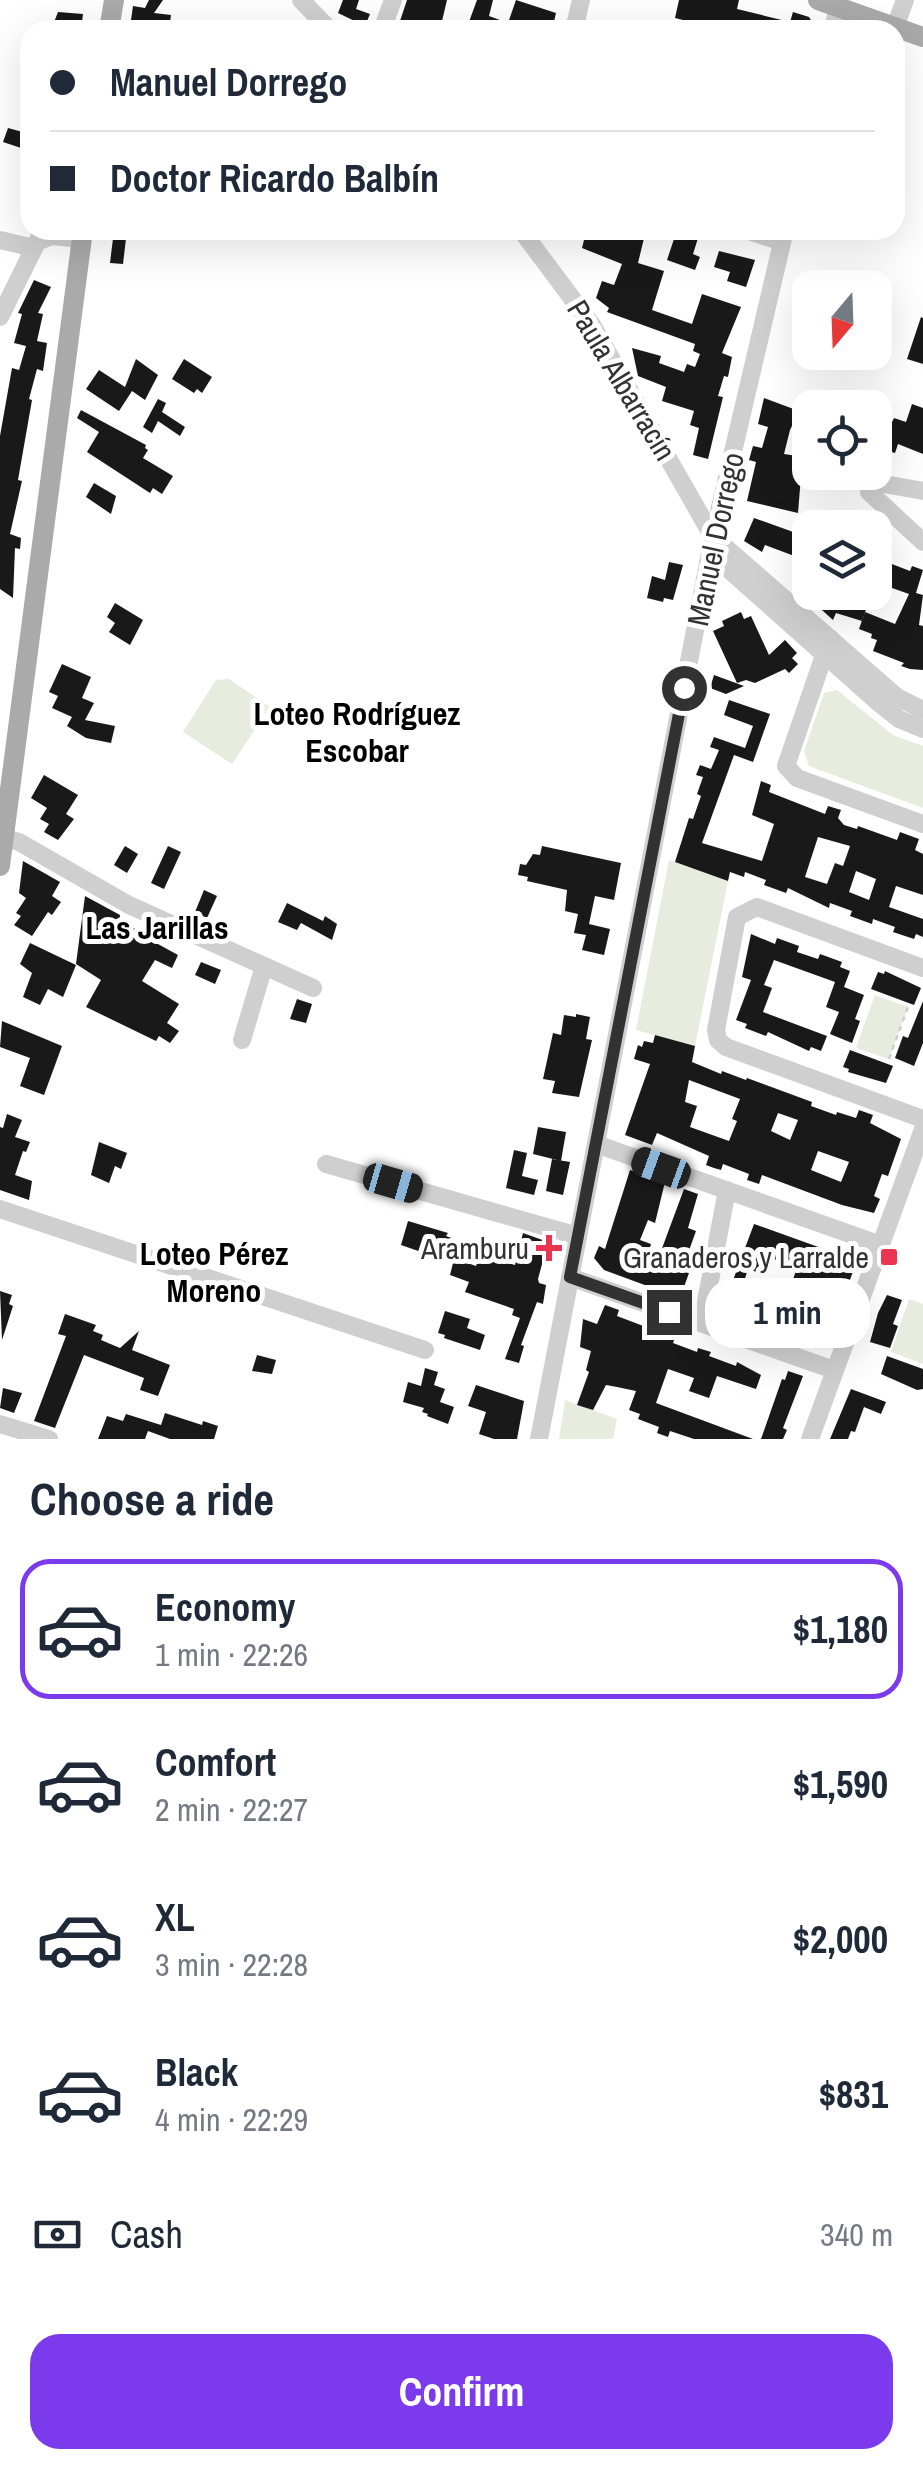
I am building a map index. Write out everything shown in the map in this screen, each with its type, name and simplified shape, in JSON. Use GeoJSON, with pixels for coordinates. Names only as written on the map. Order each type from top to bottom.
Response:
{"type":"FeatureCollection","features":[{"type":"Feature","properties":{"kind":"main road"},"geometry":{"type":"LineString","coordinates":[[828,4],[875,20]]}},
{"type":"Feature","properties":{"kind":"main road"},"geometry":{"type":"LineString","coordinates":[[0,866],[81,240]]}},
{"type":"Feature","properties":{"kind":"street"},"geometry":{"type":"LineString","coordinates":[[301,0],[320,20]]}},
{"type":"Feature","properties":{"kind":"street"},"geometry":{"type":"LineString","coordinates":[[0,240],[38,240],[0,317]]}},
{"type":"Feature","properties":{"kind":"street","name":"Paula Albarracín"},"geometry":{"type":"LineString","coordinates":[[530,240],[582,308],[713,537],[899,719],[923,729]]}},
{"type":"Feature","properties":{"kind":"street","name":"Manuel Dorrego"},"geometry":{"type":"LineString","coordinates":[[539,1439],[713,537],[783,240]]}},
{"type":"Feature","properties":{"kind":"street"},"geometry":{"type":"LineString","coordinates":[[923,491],[873,482],[869,492],[923,542]]}},
{"type":"Feature","properties":{"kind":"street"},"geometry":{"type":"LineString","coordinates":[[827,646],[787,758],[790,773],[923,824]]}},
{"type":"Feature","properties":{"kind":"street","name":"Paula Albarracín"},"geometry":{"type":"LineString","coordinates":[[827,646],[897,697],[923,710]]}},
{"type":"Feature","properties":{"kind":"street"},"geometry":{"type":"LineString","coordinates":[[2,836],[130,905],[312,988]]}},
{"type":"Feature","properties":{"kind":"street"},"geometry":{"type":"LineString","coordinates":[[923,968],[756,908],[737,917],[716,1030],[718,1040],[726,1047],[923,1119]]}},
{"type":"Feature","properties":{"kind":"street"},"geometry":{"type":"LineString","coordinates":[[242,1040],[264,966]]}},
{"type":"Feature","properties":{"kind":"street"},"geometry":{"type":"LineString","coordinates":[[810,1439],[923,1129]]}},
{"type":"Feature","properties":{"kind":"street"},"geometry":{"type":"LineString","coordinates":[[596,1144],[880,1245]]}},
{"type":"Feature","properties":{"kind":"street"},"geometry":{"type":"LineString","coordinates":[[326,1164],[578,1236]]}},
{"type":"Feature","properties":{"kind":"street"},"geometry":{"type":"LineString","coordinates":[[702,1323],[727,1190]]}},
{"type":"Feature","properties":{"kind":"street"},"geometry":{"type":"LineString","coordinates":[[0,1209],[426,1350]]}},
{"type":"Feature","properties":{"kind":"street"},"geometry":{"type":"LineString","coordinates":[[570,1277],[834,1370]]}},
{"type":"Feature","properties":{"kind":"street"},"geometry":{"type":"LineString","coordinates":[[0,1424],[50,1439]]}},
{"type":"Feature","properties":{"kind":"path"},"geometry":{"type":"LineString","coordinates":[[889,1059],[908,1007]]}},
{"type":"Feature","properties":{"kind":"shaded area"},"geometry":{"type":"Polygon","coordinates":[[[229,679],[270,707],[232,764],[183,732],[216,680],[229,679]]]}},
{"type":"Feature","properties":{"kind":"shaded area"},"geometry":{"type":"Polygon","coordinates":[[[837,690],[893,735],[923,746],[923,808],[809,766],[804,751],[824,693],[837,690]]]}},
{"type":"Feature","properties":{"kind":"shaded area"},"geometry":{"type":"Polygon","coordinates":[[[669,860],[728,881],[695,1046],[636,1030],[669,860]]]}},
{"type":"Feature","properties":{"kind":"shaded area"},"geometry":{"type":"Polygon","coordinates":[[[875,995],[908,1007],[889,1059],[856,1048],[875,995]]]}},
{"type":"Feature","properties":{"kind":"shaded area"},"geometry":{"type":"Polygon","coordinates":[[[909,1299],[923,1304],[923,1364],[891,1352],[909,1299]]]}},
{"type":"Feature","properties":{"kind":"shaded area"},"geometry":{"type":"Polygon","coordinates":[[[565,1400],[617,1419],[613,1439],[559,1439],[565,1400]]]}},
{"type":"Feature","properties":{"kind":"building"},"geometry":{"type":"Polygon","coordinates":[[[149,0],[163,0],[154,13],[171,15],[170,20],[131,20],[133,6],[145,8],[149,0]]]}},
{"type":"Feature","properties":{"kind":"building"},"geometry":{"type":"Polygon","coordinates":[[[343,0],[359,0],[356,9],[370,14],[368,20],[353,20],[338,13],[343,0]]]}},
{"type":"Feature","properties":{"kind":"building"},"geometry":{"type":"Polygon","coordinates":[[[407,0],[447,0],[442,20],[400,20],[407,0]]]}},
{"type":"Feature","properties":{"kind":"building"},"geometry":{"type":"Polygon","coordinates":[[[477,0],[493,0],[489,16],[500,20],[470,20],[477,0]]]}},
{"type":"Feature","properties":{"kind":"building"},"geometry":{"type":"Polygon","coordinates":[[[516,0],[556,13],[554,20],[509,20],[516,0]]]}},
{"type":"Feature","properties":{"kind":"building"},"geometry":{"type":"Polygon","coordinates":[[[679,0],[739,0],[737,9],[782,20],[683,20],[675,18],[679,0]]]}},
{"type":"Feature","properties":{"kind":"building"},"geometry":{"type":"Polygon","coordinates":[[[58,12],[83,14],[82,20],[55,20],[58,12]]]}},
{"type":"Feature","properties":{"kind":"building"},"geometry":{"type":"Polygon","coordinates":[[[793,12],[811,20],[791,20],[793,12]]]}},
{"type":"Feature","properties":{"kind":"building"},"geometry":{"type":"Polygon","coordinates":[[[8,128],[20,131],[20,148],[3,142],[8,128]]]}},
{"type":"Feature","properties":{"kind":"building"},"geometry":{"type":"Polygon","coordinates":[[[113,240],[126,240],[123,264],[110,263],[113,240]]]}},
{"type":"Feature","properties":{"kind":"building"},"geometry":{"type":"Polygon","coordinates":[[[584,240],[644,240],[638,263],[664,271],[652,310],[692,324],[702,294],[741,307],[722,353],[732,357],[718,396],[723,397],[708,459],[693,455],[699,428],[690,425],[694,411],[662,401],[666,387],[638,376],[632,348],[661,356],[659,363],[684,372],[687,364],[695,367],[700,354],[693,351],[695,344],[607,312],[609,308],[596,298],[602,281],[614,285],[622,264],[582,248],[584,240]]]}},
{"type":"Feature","properties":{"kind":"building"},"geometry":{"type":"Polygon","coordinates":[[[674,240],[697,240],[693,254],[700,257],[695,270],[667,260],[674,240]]]}},
{"type":"Feature","properties":{"kind":"building"},"geometry":{"type":"Polygon","coordinates":[[[719,251],[755,260],[746,287],[727,281],[730,272],[714,267],[719,251]]]}},
{"type":"Feature","properties":{"kind":"building"},"geometry":{"type":"Polygon","coordinates":[[[34,280],[51,287],[38,313],[43,314],[37,341],[47,343],[43,371],[37,369],[29,399],[32,400],[18,480],[22,481],[10,534],[21,538],[20,549],[15,548],[13,598],[0,589],[0,436],[12,368],[19,370],[26,346],[14,343],[22,314],[18,313],[34,280]]]}},
{"type":"Feature","properties":{"kind":"building"},"geometry":{"type":"Polygon","coordinates":[[[923,318],[923,364],[907,359],[923,318]]]}},
{"type":"Feature","properties":{"kind":"building"},"geometry":{"type":"Polygon","coordinates":[[[136,359],[158,375],[145,400],[132,391],[119,411],[86,389],[99,370],[125,387],[136,359]]]}},
{"type":"Feature","properties":{"kind":"building"},"geometry":{"type":"Polygon","coordinates":[[[184,359],[212,377],[202,393],[197,389],[194,393],[172,379],[184,359]]]}},
{"type":"Feature","properties":{"kind":"building"},"geometry":{"type":"Polygon","coordinates":[[[764,398],[792,408],[792,426],[784,454],[792,455],[792,490],[800,490],[798,510],[747,501],[756,462],[749,460],[753,446],[762,448],[768,427],[758,424],[764,398]]]}},
{"type":"Feature","properties":{"kind":"building"},"geometry":{"type":"Polygon","coordinates":[[[158,399],[166,403],[162,412],[185,427],[180,436],[158,421],[152,433],[143,427],[158,399]]]}},
{"type":"Feature","properties":{"kind":"building"},"geometry":{"type":"Polygon","coordinates":[[[912,404],[923,408],[923,454],[898,444],[892,452],[892,422],[894,418],[906,422],[912,404]]]}},
{"type":"Feature","properties":{"kind":"building"},"geometry":{"type":"Polygon","coordinates":[[[81,410],[146,445],[148,450],[143,458],[173,476],[162,494],[153,488],[150,493],[87,452],[99,432],[77,418],[81,410]]]}},
{"type":"Feature","properties":{"kind":"building"},"geometry":{"type":"Polygon","coordinates":[[[94,483],[116,496],[111,514],[86,497],[94,483]]]}},
{"type":"Feature","properties":{"kind":"building"},"geometry":{"type":"Polygon","coordinates":[[[754,518],[792,532],[792,555],[765,545],[762,552],[744,541],[754,518]]]}},
{"type":"Feature","properties":{"kind":"building"},"geometry":{"type":"Polygon","coordinates":[[[669,562],[683,565],[673,600],[647,598],[652,576],[665,580],[669,562]]]}},
{"type":"Feature","properties":{"kind":"building"},"geometry":{"type":"Polygon","coordinates":[[[892,564],[910,571],[912,566],[923,570],[916,593],[923,595],[919,625],[923,626],[923,670],[901,666],[904,663],[873,651],[877,640],[859,629],[865,612],[895,624],[909,594],[892,588],[892,564]]]}},
{"type":"Feature","properties":{"kind":"building"},"geometry":{"type":"Polygon","coordinates":[[[115,603],[143,620],[130,645],[109,632],[115,623],[107,617],[115,603]]]}},
{"type":"Feature","properties":{"kind":"building"},"geometry":{"type":"Polygon","coordinates":[[[822,610],[866,610],[862,621],[836,613],[833,620],[822,610]]]}},
{"type":"Feature","properties":{"kind":"building"},"geometry":{"type":"Polygon","coordinates":[[[741,612],[744,619],[751,616],[769,655],[785,640],[797,653],[792,658],[798,664],[789,673],[785,669],[755,683],[737,683],[713,631],[724,626],[722,621],[741,612]]]}},
{"type":"Feature","properties":{"kind":"building"},"geometry":{"type":"Polygon","coordinates":[[[62,664],[91,677],[82,698],[94,703],[85,720],[115,726],[111,743],[86,738],[67,726],[72,717],[52,708],[58,696],[49,692],[62,664]]]}},
{"type":"Feature","properties":{"kind":"building"},"geometry":{"type":"Polygon","coordinates":[[[714,675],[744,686],[726,694],[710,688],[714,675]]]}},
{"type":"Feature","properties":{"kind":"building"},"geometry":{"type":"Polygon","coordinates":[[[729,700],[770,714],[753,762],[734,755],[702,843],[762,861],[774,824],[752,815],[761,781],[771,785],[769,792],[825,814],[828,806],[841,810],[838,818],[844,825],[897,840],[900,832],[919,839],[915,850],[923,854],[923,895],[896,886],[889,907],[923,919],[923,937],[916,934],[914,939],[873,919],[872,924],[850,916],[852,911],[830,903],[829,908],[788,888],[786,893],[764,885],[766,880],[745,872],[744,877],[730,872],[728,881],[675,862],[689,818],[693,819],[701,796],[697,794],[703,777],[696,775],[700,765],[711,769],[719,750],[710,747],[714,737],[745,748],[753,726],[724,715],[729,700]],[[818,837],[805,877],[827,884],[835,863],[843,866],[850,846],[818,837]],[[856,871],[849,892],[869,900],[876,879],[856,871]]]}},
{"type":"Feature","properties":{"kind":"building"},"geometry":{"type":"Polygon","coordinates":[[[44,775],[78,795],[66,814],[74,819],[58,840],[44,832],[49,824],[40,819],[47,808],[31,798],[44,775]]]}},
{"type":"Feature","properties":{"kind":"building"},"geometry":{"type":"Polygon","coordinates":[[[125,846],[138,854],[127,873],[114,865],[125,846]]]}},
{"type":"Feature","properties":{"kind":"building"},"geometry":{"type":"Polygon","coordinates":[[[168,846],[181,852],[164,889],[151,883],[168,846]]]}},
{"type":"Feature","properties":{"kind":"building"},"geometry":{"type":"Polygon","coordinates":[[[542,846],[621,863],[614,900],[595,896],[589,924],[610,929],[604,955],[582,950],[586,935],[574,933],[578,914],[565,911],[567,890],[527,881],[528,877],[518,875],[520,864],[526,865],[533,854],[540,855],[542,846]]]}},
{"type":"Feature","properties":{"kind":"building"},"geometry":{"type":"Polygon","coordinates":[[[23,861],[60,882],[52,896],[61,902],[52,915],[48,912],[32,936],[14,925],[21,916],[16,913],[26,898],[19,893],[23,861]]]}},
{"type":"Feature","properties":{"kind":"building"},"geometry":{"type":"Polygon","coordinates":[[[204,890],[217,896],[207,918],[195,912],[204,890]]]}},
{"type":"Feature","properties":{"kind":"building"},"geometry":{"type":"Polygon","coordinates":[[[85,896],[120,915],[119,923],[149,933],[147,938],[178,955],[172,968],[155,960],[142,981],[179,1004],[167,1023],[179,1031],[170,1043],[159,1036],[156,1041],[86,1007],[101,980],[76,964],[85,896]]]}},
{"type":"Feature","properties":{"kind":"building"},"geometry":{"type":"Polygon","coordinates":[[[287,903],[337,924],[332,940],[301,923],[297,930],[278,922],[287,903]]]}},
{"type":"Feature","properties":{"kind":"building"},"geometry":{"type":"Polygon","coordinates":[[[751,934],[775,944],[777,938],[799,946],[797,952],[818,959],[820,954],[842,962],[840,967],[850,971],[844,987],[864,995],[852,1043],[830,1034],[839,1012],[826,1007],[835,982],[774,960],[764,985],[772,988],[763,1012],[827,1036],[821,1051],[811,1047],[809,1051],[768,1032],[766,1036],[736,1020],[751,980],[742,977],[751,934]]]}},
{"type":"Feature","properties":{"kind":"building"},"geometry":{"type":"Polygon","coordinates":[[[30,943],[76,965],[63,997],[48,989],[40,1005],[23,997],[32,973],[20,964],[30,943]]]}},
{"type":"Feature","properties":{"kind":"building"},"geometry":{"type":"Polygon","coordinates":[[[201,962],[221,970],[215,984],[195,975],[201,962]]]}},
{"type":"Feature","properties":{"kind":"building"},"geometry":{"type":"Polygon","coordinates":[[[885,971],[921,988],[914,1005],[871,989],[878,972],[885,971]]]}},
{"type":"Feature","properties":{"kind":"building"},"geometry":{"type":"Polygon","coordinates":[[[297,999],[312,1004],[306,1023],[290,1019],[297,999]]]}},
{"type":"Feature","properties":{"kind":"building"},"geometry":{"type":"Polygon","coordinates":[[[923,1001],[923,1043],[914,1066],[895,1058],[923,1001]]]}},
{"type":"Feature","properties":{"kind":"building"},"geometry":{"type":"Polygon","coordinates":[[[564,1015],[590,1017],[586,1039],[592,1040],[579,1097],[552,1093],[555,1081],[543,1079],[553,1033],[561,1035],[564,1015]]]}},
{"type":"Feature","properties":{"kind":"building"},"geometry":{"type":"Polygon","coordinates":[[[2,1021],[62,1046],[44,1095],[20,1086],[30,1058],[0,1047],[2,1021]]]}},
{"type":"Feature","properties":{"kind":"building"},"geometry":{"type":"Polygon","coordinates":[[[655,1035],[695,1046],[692,1062],[721,1074],[722,1071],[747,1078],[836,1115],[837,1112],[856,1118],[859,1110],[873,1115],[870,1123],[901,1139],[888,1176],[882,1174],[874,1196],[880,1199],[874,1213],[762,1175],[759,1184],[747,1180],[749,1174],[723,1164],[721,1170],[714,1168],[706,1165],[709,1156],[657,1133],[652,1145],[625,1135],[650,1064],[634,1059],[638,1045],[642,1047],[644,1041],[653,1043],[655,1035]],[[689,1080],[685,1102],[697,1106],[690,1127],[729,1141],[740,1099],[689,1080]],[[778,1113],[771,1131],[790,1140],[798,1120],[778,1113]],[[818,1151],[811,1170],[841,1182],[849,1162],[818,1151]]]}},
{"type":"Feature","properties":{"kind":"building"},"geometry":{"type":"Polygon","coordinates":[[[850,1050],[893,1066],[886,1083],[848,1072],[843,1067],[850,1050]]]}},
{"type":"Feature","properties":{"kind":"building"},"geometry":{"type":"Polygon","coordinates":[[[7,1114],[22,1120],[15,1137],[30,1142],[15,1175],[32,1181],[29,1200],[0,1190],[0,1127],[3,1128],[7,1114]]]}},
{"type":"Feature","properties":{"kind":"building"},"geometry":{"type":"Polygon","coordinates":[[[538,1127],[566,1132],[561,1161],[533,1154],[538,1127]]]}},
{"type":"Feature","properties":{"kind":"building"},"geometry":{"type":"Polygon","coordinates":[[[99,1142],[127,1153],[121,1169],[115,1166],[109,1183],[91,1175],[99,1142]]]}},
{"type":"Feature","properties":{"kind":"building"},"geometry":{"type":"Polygon","coordinates":[[[514,1150],[527,1153],[522,1176],[538,1180],[534,1195],[506,1188],[514,1150]]]}},
{"type":"Feature","properties":{"kind":"building"},"geometry":{"type":"Polygon","coordinates":[[[552,1159],[570,1162],[563,1195],[546,1191],[552,1159]]]}},
{"type":"Feature","properties":{"kind":"building"},"geometry":{"type":"Polygon","coordinates":[[[630,1170],[665,1182],[655,1223],[648,1220],[640,1240],[651,1244],[650,1248],[661,1251],[684,1189],[698,1194],[688,1228],[696,1231],[682,1270],[689,1273],[680,1298],[604,1270],[594,1258],[599,1246],[605,1249],[630,1170]]]}},
{"type":"Feature","properties":{"kind":"building"},"geometry":{"type":"Polygon","coordinates":[[[408,1221],[448,1233],[446,1236],[454,1239],[451,1246],[460,1249],[456,1259],[476,1266],[480,1255],[515,1265],[523,1233],[548,1242],[538,1279],[546,1285],[543,1304],[537,1302],[521,1345],[524,1346],[519,1363],[505,1359],[520,1318],[512,1315],[514,1309],[465,1292],[469,1282],[450,1275],[453,1263],[401,1245],[408,1221]]]}},
{"type":"Feature","properties":{"kind":"building"},"geometry":{"type":"Polygon","coordinates":[[[754,1224],[824,1249],[855,1266],[828,1340],[818,1336],[817,1340],[779,1321],[777,1327],[755,1319],[757,1314],[735,1306],[734,1311],[723,1307],[754,1224]],[[774,1259],[768,1276],[748,1269],[741,1291],[814,1316],[822,1296],[791,1285],[797,1268],[774,1259]]]}},
{"type":"Feature","properties":{"kind":"building"},"geometry":{"type":"Polygon","coordinates":[[[0,1291],[12,1295],[9,1304],[13,1306],[2,1340],[0,1291]]]}},
{"type":"Feature","properties":{"kind":"building"},"geometry":{"type":"Polygon","coordinates":[[[887,1295],[902,1300],[890,1348],[870,1342],[887,1295]]]}},
{"type":"Feature","properties":{"kind":"building"},"geometry":{"type":"Polygon","coordinates":[[[605,1305],[619,1310],[617,1316],[675,1338],[673,1343],[697,1352],[698,1348],[711,1352],[709,1356],[736,1366],[737,1362],[761,1375],[756,1389],[717,1376],[709,1398],[689,1391],[694,1378],[668,1369],[656,1403],[753,1439],[694,1439],[670,1431],[668,1437],[657,1433],[659,1427],[638,1419],[640,1414],[629,1410],[636,1391],[617,1387],[606,1385],[593,1410],[577,1405],[589,1372],[586,1370],[591,1351],[580,1347],[583,1319],[597,1324],[605,1305]]]}},
{"type":"Feature","properties":{"kind":"building"},"geometry":{"type":"Polygon","coordinates":[[[445,1311],[470,1319],[467,1328],[485,1335],[480,1350],[438,1333],[445,1311]]]}},
{"type":"Feature","properties":{"kind":"building"},"geometry":{"type":"Polygon","coordinates":[[[65,1314],[96,1325],[93,1331],[103,1335],[101,1340],[120,1348],[139,1331],[132,1350],[170,1365],[158,1396],[140,1390],[144,1378],[84,1355],[55,1428],[34,1421],[66,1336],[58,1334],[65,1314]]]}},
{"type":"Feature","properties":{"kind":"building"},"geometry":{"type":"Polygon","coordinates":[[[257,1355],[276,1360],[272,1374],[252,1371],[257,1355]]]}},
{"type":"Feature","properties":{"kind":"building"},"geometry":{"type":"Polygon","coordinates":[[[887,1356],[923,1369],[923,1389],[881,1374],[887,1356]]]}},
{"type":"Feature","properties":{"kind":"building"},"geometry":{"type":"Polygon","coordinates":[[[425,1368],[438,1372],[434,1385],[445,1389],[440,1402],[454,1407],[448,1424],[427,1416],[422,1412],[424,1408],[403,1402],[408,1382],[421,1386],[425,1368]]]}},
{"type":"Feature","properties":{"kind":"building"},"geometry":{"type":"Polygon","coordinates":[[[788,1371],[803,1376],[783,1428],[787,1430],[783,1439],[761,1439],[782,1379],[788,1371]]]}},
{"type":"Feature","properties":{"kind":"building"},"geometry":{"type":"Polygon","coordinates":[[[476,1385],[524,1401],[517,1439],[494,1439],[479,1434],[486,1412],[468,1406],[476,1385]]]}},
{"type":"Feature","properties":{"kind":"building"},"geometry":{"type":"Polygon","coordinates":[[[3,1388],[22,1393],[14,1413],[0,1408],[3,1388]]]}},
{"type":"Feature","properties":{"kind":"building"},"geometry":{"type":"Polygon","coordinates":[[[851,1389],[886,1402],[881,1414],[864,1407],[855,1432],[851,1431],[848,1439],[830,1439],[851,1389]]]}},
{"type":"Feature","properties":{"kind":"building"},"geometry":{"type":"Polygon","coordinates":[[[165,1413],[218,1426],[214,1439],[170,1439],[148,1431],[145,1439],[98,1439],[107,1416],[123,1421],[126,1414],[161,1425],[165,1413]]]}},
{"type":"Feature","properties":{"kind":"place","name":"Aramburu"},"geometry":{"type":"Point","coordinates":[549,1248]}},
{"type":"Feature","properties":{"kind":"place","name":"Granaderos y Larralde"},"geometry":{"type":"Point","coordinates":[889,1257]}},
{"type":"Feature","properties":{"kind":"district","name":"Loteo Rodríguez Escobar"},"geometry":{"type":"Point","coordinates":[357,732]}},
{"type":"Feature","properties":{"kind":"district","name":"Las Jarillas"},"geometry":{"type":"Point","coordinates":[157,927]}},
{"type":"Feature","properties":{"kind":"district","name":"Loteo Pérez Moreno"},"geometry":{"type":"Point","coordinates":[214,1272]}},
{"type":"Feature","properties":{"kind":"route"},"geometry":{"type":"LineString","coordinates":[[669,1312],[570,1277],[684,688]]}}]}
